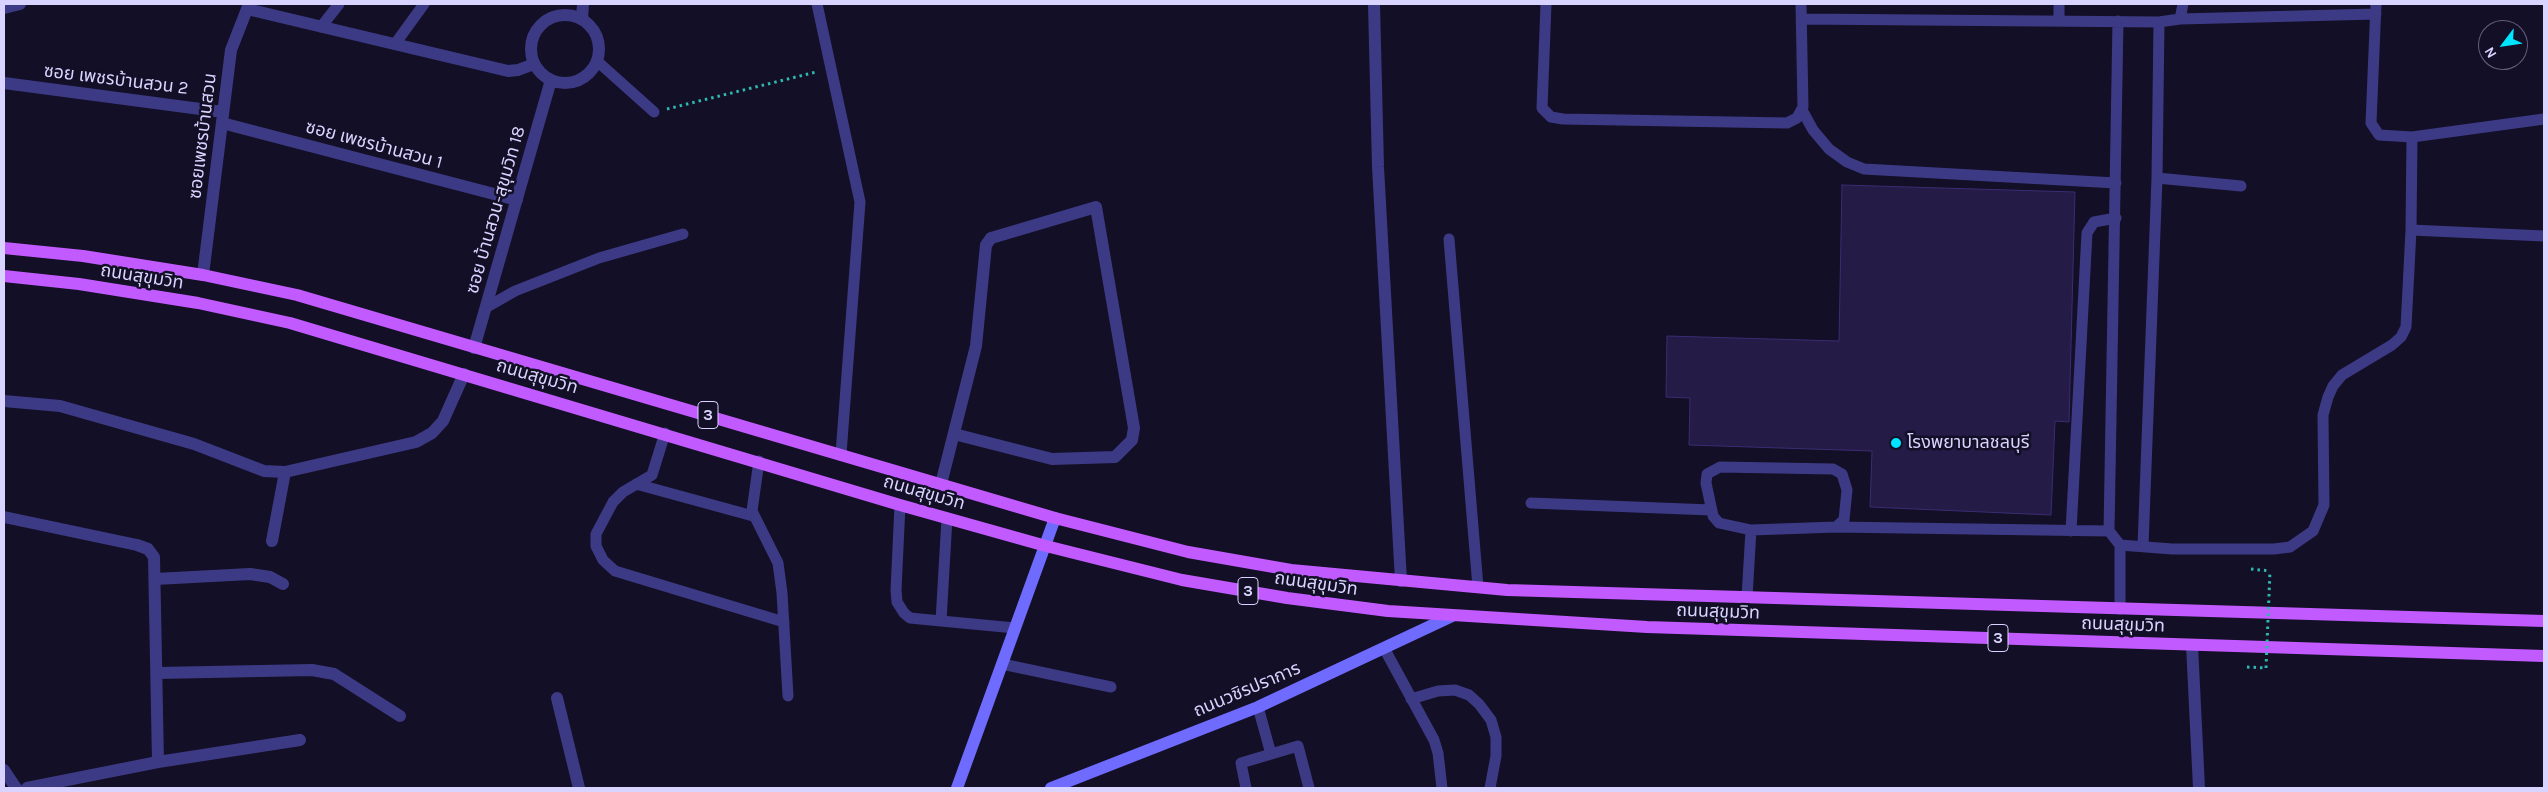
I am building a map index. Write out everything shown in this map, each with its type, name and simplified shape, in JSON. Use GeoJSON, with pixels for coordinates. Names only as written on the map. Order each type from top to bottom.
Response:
{"type":"FeatureCollection","features":[{"type":"Feature","properties":{"kind":"main road","name":"ถนนสุขุมวิท"},"geometry":{"type":"LineString","coordinates":[[4,248],[83,256],[203,275],[297,295],[1055,518],[1188,552],[1291,570],[1478,587],[2544,622]]}},
{"type":"Feature","properties":{"kind":"main road","name":"ถนนสุขุมวิท"},"geometry":{"type":"LineString","coordinates":[[4,276],[79,284],[198,303],[281,321],[665,433],[900,505],[1046,546],[1182,580],[1287,598],[1388,611],[1647,627],[2544,656]]}},
{"type":"Feature","properties":{"kind":"street"},"geometry":{"type":"LineString","coordinates":[[4,8],[20,4]]}},
{"type":"Feature","properties":{"kind":"street"},"geometry":{"type":"LineString","coordinates":[[582,19],[583,4]]}},
{"type":"Feature","properties":{"kind":"street"},"geometry":{"type":"LineString","coordinates":[[1374,4],[1378,168],[1401,581]]}},
{"type":"Feature","properties":{"kind":"street"},"geometry":{"type":"LineString","coordinates":[[248,6],[321,27],[508,70],[534,64]]}},
{"type":"Feature","properties":{"kind":"street","name":"ซอยเพชรบ้านสวน"},"geometry":{"type":"LineString","coordinates":[[203,275],[231,50],[248,6]]}},
{"type":"Feature","properties":{"kind":"street"},"geometry":{"type":"LineString","coordinates":[[561,15],[582,19],[590,25],[598,42],[597,61],[584,78],[573,82],[551,80],[542,74],[534,64],[531,43],[534,33],[542,24],[561,15]]}},
{"type":"Feature","properties":{"kind":"street","name":"ซอย บ้านสวน-สุขุมวิท 18"},"geometry":{"type":"LineString","coordinates":[[474,348],[551,80]]}},
{"type":"Feature","properties":{"kind":"street","name":"ซอย เพชรบ้านสวน 2"},"geometry":{"type":"LineString","coordinates":[[4,83],[223,118]]}},
{"type":"Feature","properties":{"kind":"street","name":"ซอย เพชรบ้านสวน 1"},"geometry":{"type":"LineString","coordinates":[[223,118],[517,200]]}},
{"type":"Feature","properties":{"kind":"street"},"geometry":{"type":"LineString","coordinates":[[941,484],[976,346],[986,245],[991,238],[1096,207],[1134,428],[1132,440],[1115,457],[1052,459],[954,434]]}},
{"type":"Feature","properties":{"kind":"street"},"geometry":{"type":"LineString","coordinates":[[4,401],[60,406],[194,444],[264,470],[285,472],[416,442],[432,433],[443,421],[464,374]]}},
{"type":"Feature","properties":{"kind":"street"},"geometry":{"type":"LineString","coordinates":[[272,541],[285,472]]}},
{"type":"Feature","properties":{"kind":"street"},"geometry":{"type":"LineString","coordinates":[[4,517],[148,549],[154,557],[158,762]]}},
{"type":"Feature","properties":{"kind":"street"},"geometry":{"type":"LineString","coordinates":[[957,788],[1055,518]]}},
{"type":"Feature","properties":{"kind":"street"},"geometry":{"type":"LineString","coordinates":[[155,579],[250,574],[270,578],[283,584]]}},
{"type":"Feature","properties":{"kind":"street","name":"ถนนวชิรปราการ"},"geometry":{"type":"LineString","coordinates":[[1051,788],[1258,707],[1452,616]]}},
{"type":"Feature","properties":{"kind":"street"},"geometry":{"type":"LineString","coordinates":[[2192,645],[2199,788]]}},
{"type":"Feature","properties":{"kind":"street"},"geometry":{"type":"LineString","coordinates":[[157,673],[312,670],[334,674],[400,716]]}},
{"type":"Feature","properties":{"kind":"street"},"geometry":{"type":"LineString","coordinates":[[557,698],[578,788]]}},
{"type":"Feature","properties":{"kind":"street"},"geometry":{"type":"LineString","coordinates":[[26,788],[158,762],[300,740]]}},
{"type":"Feature","properties":{"kind":"street"},"geometry":{"type":"LineString","coordinates":[[4,770],[16,788]]}},
{"type":"Feature","properties":{"kind":"lane"},"geometry":{"type":"LineString","coordinates":[[321,27],[338,4]]}},
{"type":"Feature","properties":{"kind":"lane"},"geometry":{"type":"LineString","coordinates":[[395,44],[424,4]]}},
{"type":"Feature","properties":{"kind":"lane"},"geometry":{"type":"LineString","coordinates":[[817,4],[860,202],[841,454]]}},
{"type":"Feature","properties":{"kind":"lane"},"geometry":{"type":"LineString","coordinates":[[1546,4],[1542,108],[1551,117],[1563,119],[1787,123],[1797,118],[1802,110]]}},
{"type":"Feature","properties":{"kind":"lane"},"geometry":{"type":"LineString","coordinates":[[1801,4],[1802,110],[1813,130],[1829,149],[1847,162],[1864,169],[2116,183]]}},
{"type":"Feature","properties":{"kind":"lane"},"geometry":{"type":"LineString","coordinates":[[2059,4],[2059,21]]}},
{"type":"Feature","properties":{"kind":"lane"},"geometry":{"type":"LineString","coordinates":[[2180,19],[2182,4]]}},
{"type":"Feature","properties":{"kind":"lane"},"geometry":{"type":"LineString","coordinates":[[1802,19],[2159,22],[2180,19],[2376,9],[2371,123],[2379,135],[2412,136],[2544,120]]}},
{"type":"Feature","properties":{"kind":"lane"},"geometry":{"type":"LineString","coordinates":[[2118,21],[2109,531],[2120,545],[2120,609]]}},
{"type":"Feature","properties":{"kind":"lane"},"geometry":{"type":"LineString","coordinates":[[2143,546],[2156,178],[2159,22]]}},
{"type":"Feature","properties":{"kind":"lane"},"geometry":{"type":"LineString","coordinates":[[597,61],[654,112]]}},
{"type":"Feature","properties":{"kind":"lane"},"geometry":{"type":"LineString","coordinates":[[2120,545],[2274,549],[2290,547],[2313,531],[2324,505],[2323,415],[2328,397],[2333,386],[2342,375],[2392,345],[2400,337],[2406,326],[2411,230],[2412,136]]}},
{"type":"Feature","properties":{"kind":"lane"},"geometry":{"type":"LineString","coordinates":[[2156,178],[2241,186]]}},
{"type":"Feature","properties":{"kind":"lane"},"geometry":{"type":"LineString","coordinates":[[2071,531],[2087,233],[2094,222],[2116,218]]}},
{"type":"Feature","properties":{"kind":"lane"},"geometry":{"type":"LineString","coordinates":[[2411,230],[2544,236]]}},
{"type":"Feature","properties":{"kind":"lane"},"geometry":{"type":"LineString","coordinates":[[487,307],[515,291],[599,258],[683,234]]}},
{"type":"Feature","properties":{"kind":"lane"},"geometry":{"type":"LineString","coordinates":[[1449,239],[1478,587]]}},
{"type":"Feature","properties":{"kind":"lane"},"geometry":{"type":"LineString","coordinates":[[665,433],[652,475],[628,488],[614,502],[596,534],[596,546],[603,560],[616,571],[784,622]]}},
{"type":"Feature","properties":{"kind":"lane"},"geometry":{"type":"LineString","coordinates":[[759,461],[752,511],[772,548],[778,564],[784,622],[788,696]]}},
{"type":"Feature","properties":{"kind":"lane"},"geometry":{"type":"LineString","coordinates":[[1836,527],[1844,520],[1847,490],[1842,474],[1833,470],[1765,467],[1714,469],[1707,474],[1706,483],[1711,510],[1719,523],[1751,530],[1836,527],[2109,531]]}},
{"type":"Feature","properties":{"kind":"lane"},"geometry":{"type":"LineString","coordinates":[[636,484],[753,516]]}},
{"type":"Feature","properties":{"kind":"lane"},"geometry":{"type":"LineString","coordinates":[[1531,503],[1711,510]]}},
{"type":"Feature","properties":{"kind":"lane"},"geometry":{"type":"LineString","coordinates":[[900,505],[897,602],[910,618],[1016,628]]}},
{"type":"Feature","properties":{"kind":"lane"},"geometry":{"type":"LineString","coordinates":[[941,621],[947,518]]}},
{"type":"Feature","properties":{"kind":"lane"},"geometry":{"type":"LineString","coordinates":[[1747,597],[1751,530]]}},
{"type":"Feature","properties":{"kind":"lane"},"geometry":{"type":"LineString","coordinates":[[1384,648],[1434,740],[1438,753],[1442,788]]}},
{"type":"Feature","properties":{"kind":"lane"},"geometry":{"type":"LineString","coordinates":[[1002,664],[1111,687]]}},
{"type":"Feature","properties":{"kind":"lane"},"geometry":{"type":"LineString","coordinates":[[1411,699],[1438,691],[1455,690],[1469,695],[1479,704],[1491,720],[1496,737],[1496,756],[1490,788]]}},
{"type":"Feature","properties":{"kind":"lane"},"geometry":{"type":"LineString","coordinates":[[1258,707],[1271,754]]}},
{"type":"Feature","properties":{"kind":"lane"},"geometry":{"type":"LineString","coordinates":[[1246,788],[1241,763],[1298,746],[1309,788]]}},
{"type":"Feature","properties":{"kind":"path"},"geometry":{"type":"LineString","coordinates":[[654,112],[831,68]]}},
{"type":"Feature","properties":{"kind":"path"},"geometry":{"type":"LineString","coordinates":[[2247,667],[2266,668],[2270,570],[2251,569]]}},
{"type":"Feature","properties":{"kind":"building","name":"โรงพยาบาลชลบุรี"},"geometry":{"type":"Polygon","coordinates":[[[1842,185],[2075,192],[2069,422],[2055,421],[2051,515],[1870,507],[1872,451],[1689,445],[1690,398],[1666,397],[1667,336],[1839,341],[1842,185]]]}},
{"type":"Feature","properties":{"kind":"place","name":"โรงพยาบาลชลบุรี"},"geometry":{"type":"Point","coordinates":[1896,443]}}]}
